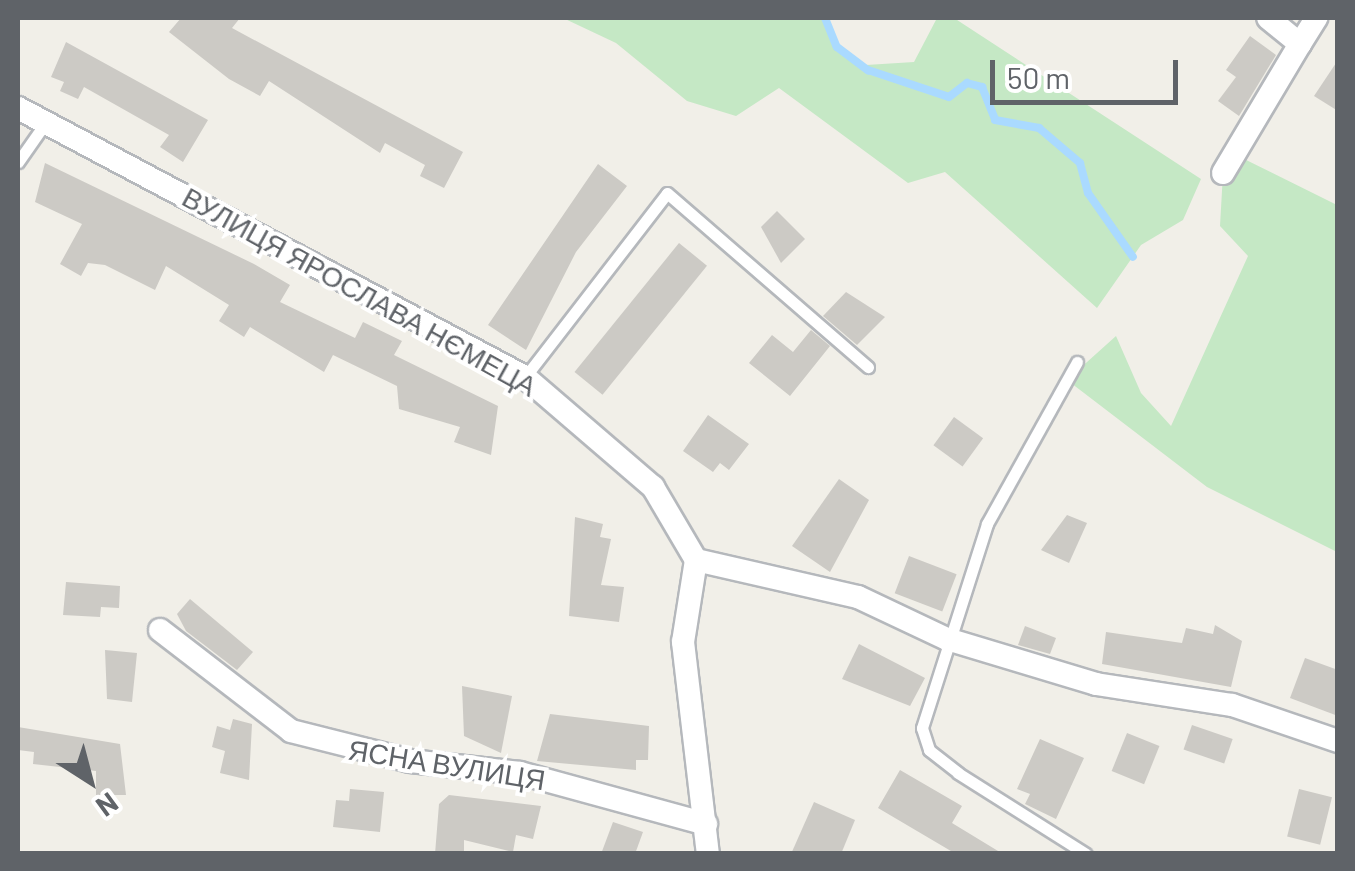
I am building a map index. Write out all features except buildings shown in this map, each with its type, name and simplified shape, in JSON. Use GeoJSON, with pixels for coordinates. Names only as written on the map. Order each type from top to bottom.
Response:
{"type":"FeatureCollection","features":[{"type":"Feature","properties":{"kind":"street"},"geometry":{"type":"LineString","coordinates":[[1268,18],[1300,44]]}},
{"type":"Feature","properties":{"kind":"street"},"geometry":{"type":"LineString","coordinates":[[1223,173],[1316,18]]}},
{"type":"Feature","properties":{"kind":"street","name":"ВУЛИЦЯ ЯРОСЛАВА НЄМЕЦА"},"geometry":{"type":"LineString","coordinates":[[18,108],[524,377],[653,487],[696,560]]}},
{"type":"Feature","properties":{"kind":"street"},"geometry":{"type":"LineString","coordinates":[[708,854],[683,642],[696,560],[858,598],[947,639],[1096,684],[1232,706],[1338,740]]}},
{"type":"Feature","properties":{"kind":"street","name":"ЯСНА ВУЛИЦЯ"},"geometry":{"type":"LineString","coordinates":[[160,630],[291,732],[410,760],[520,772],[706,824]]}},
{"type":"Feature","properties":{"kind":"lane"},"geometry":{"type":"LineString","coordinates":[[18,162],[46,122]]}},
{"type":"Feature","properties":{"kind":"lane"},"geometry":{"type":"LineString","coordinates":[[524,377],[667,194],[868,367]]}},
{"type":"Feature","properties":{"kind":"lane"},"geometry":{"type":"LineString","coordinates":[[1077,362],[986,524],[924,700],[929,750],[1086,854]]}},
{"type":"Feature","properties":{"kind":"green space"},"geometry":{"type":"Polygon","coordinates":[[[563,18],[825,18],[837,47],[866,65],[914,62],[937,18],[954,18],[1201,179],[1183,220],[1141,245],[1097,308],[945,172],[908,183],[779,88],[736,116],[687,101],[616,43],[563,18]]]}},
{"type":"Feature","properties":{"kind":"green space"},"geometry":{"type":"Polygon","coordinates":[[[1234,154],[1337,205],[1337,552],[1207,487],[1067,380],[1116,336],[1141,393],[1171,426],[1248,256],[1220,226],[1223,173],[1234,154]]]}},
{"type":"Feature","properties":{"kind":"waterway"},"geometry":{"type":"LineString","coordinates":[[825,18],[837,47],[868,70],[949,97],[967,83],[982,87],[995,120],[1039,128],[1080,163],[1088,193],[1133,257]]}}]}
